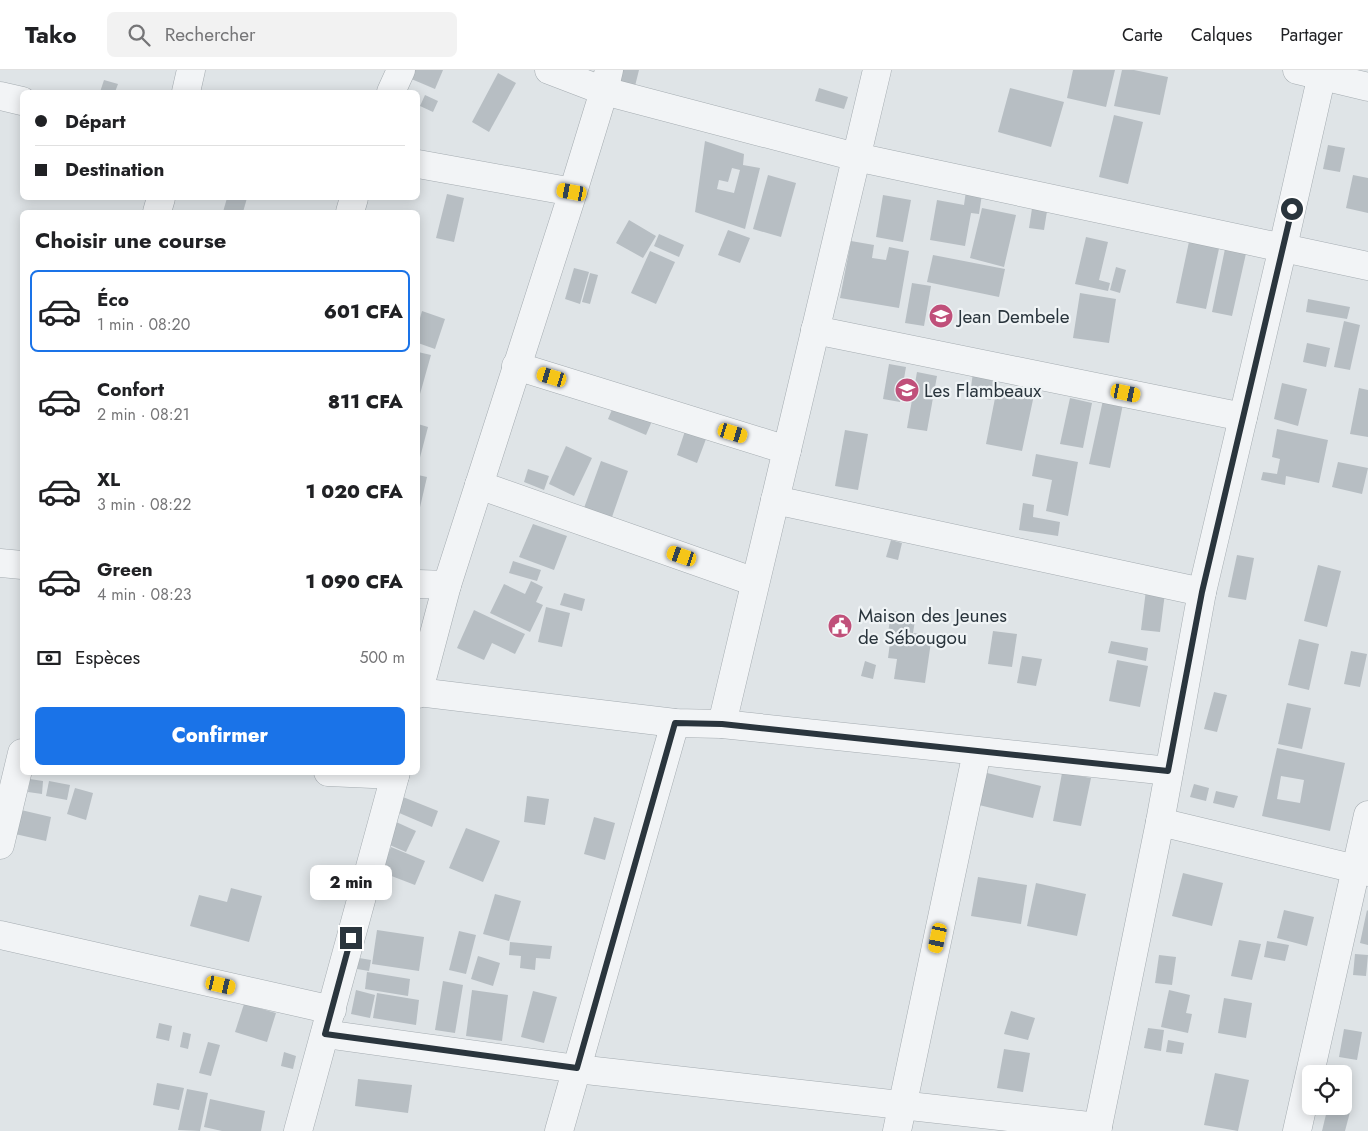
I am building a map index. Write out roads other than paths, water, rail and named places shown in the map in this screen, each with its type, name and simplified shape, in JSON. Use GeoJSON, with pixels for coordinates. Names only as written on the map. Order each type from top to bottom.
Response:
{"type":"FeatureCollection","features":[{"type":"Feature","properties":{"kind":"street"},"geometry":{"type":"LineString","coordinates":[[186,90],[191,70]]}},
{"type":"Feature","properties":{"kind":"street"},"geometry":{"type":"LineString","coordinates":[[392,90],[401,70]]}},
{"type":"Feature","properties":{"kind":"street"},"geometry":{"type":"LineString","coordinates":[[550,70],[606,81],[856,157],[1368,266]]}},
{"type":"Feature","properties":{"kind":"street"},"geometry":{"type":"LineString","coordinates":[[722,724],[877,70]]}},
{"type":"Feature","properties":{"kind":"street"},"geometry":{"type":"LineString","coordinates":[[0,936],[328,1022],[577,1068],[1097,1129],[1160,822],[1202,592],[1283,247],[1314,72],[1368,87]]}},
{"type":"Feature","properties":{"kind":"street"},"geometry":{"type":"LineString","coordinates":[[420,686],[447,585],[606,81]]}},
{"type":"Feature","properties":{"kind":"street"},"geometry":{"type":"LineString","coordinates":[[0,96],[20,101]]}},
{"type":"Feature","properties":{"kind":"street"},"geometry":{"type":"LineString","coordinates":[[420,164],[572,192]]}},
{"type":"Feature","properties":{"kind":"street"},"geometry":{"type":"LineString","coordinates":[[815,330],[1243,417]]}},
{"type":"Feature","properties":{"kind":"street"},"geometry":{"type":"LineString","coordinates":[[516,366],[787,450]]}},
{"type":"Feature","properties":{"kind":"street"},"geometry":{"type":"LineString","coordinates":[[479,485],[755,582]]}},
{"type":"Feature","properties":{"kind":"street"},"geometry":{"type":"LineString","coordinates":[[775,500],[1202,592]]}},
{"type":"Feature","properties":{"kind":"street"},"geometry":{"type":"LineString","coordinates":[[0,563],[20,565]]}},
{"type":"Feature","properties":{"kind":"street"},"geometry":{"type":"LineString","coordinates":[[420,584],[447,585]]}},
{"type":"Feature","properties":{"kind":"street"},"geometry":{"type":"LineString","coordinates":[[420,693],[675,723],[722,724],[1168,771]]}},
{"type":"Feature","properties":{"kind":"street"},"geometry":{"type":"LineString","coordinates":[[559,1131],[675,723]]}},
{"type":"Feature","properties":{"kind":"street"},"geometry":{"type":"LineString","coordinates":[[897,1131],[977,752]]}},
{"type":"Feature","properties":{"kind":"street"},"geometry":{"type":"LineString","coordinates":[[0,845],[20,765]]}},
{"type":"Feature","properties":{"kind":"street"},"geometry":{"type":"LineString","coordinates":[[298,1131],[396,775]]}},
{"type":"Feature","properties":{"kind":"street"},"geometry":{"type":"LineString","coordinates":[[1297,1131],[1362,871],[1368,815]]}},
{"type":"Feature","properties":{"kind":"street"},"geometry":{"type":"LineString","coordinates":[[1160,822],[1362,871]]}},
{"type":"Feature","properties":{"kind":"place","name":"Jean Dembele"},"geometry":{"type":"Point","coordinates":[941,316]}},
{"type":"Feature","properties":{"kind":"place","name":"Les Flambeaux"},"geometry":{"type":"Point","coordinates":[907,390]}},
{"type":"Feature","properties":{"kind":"place","name":"Maison des Jeunes de Sébougou"},"geometry":{"type":"Point","coordinates":[840,626]}}]}
